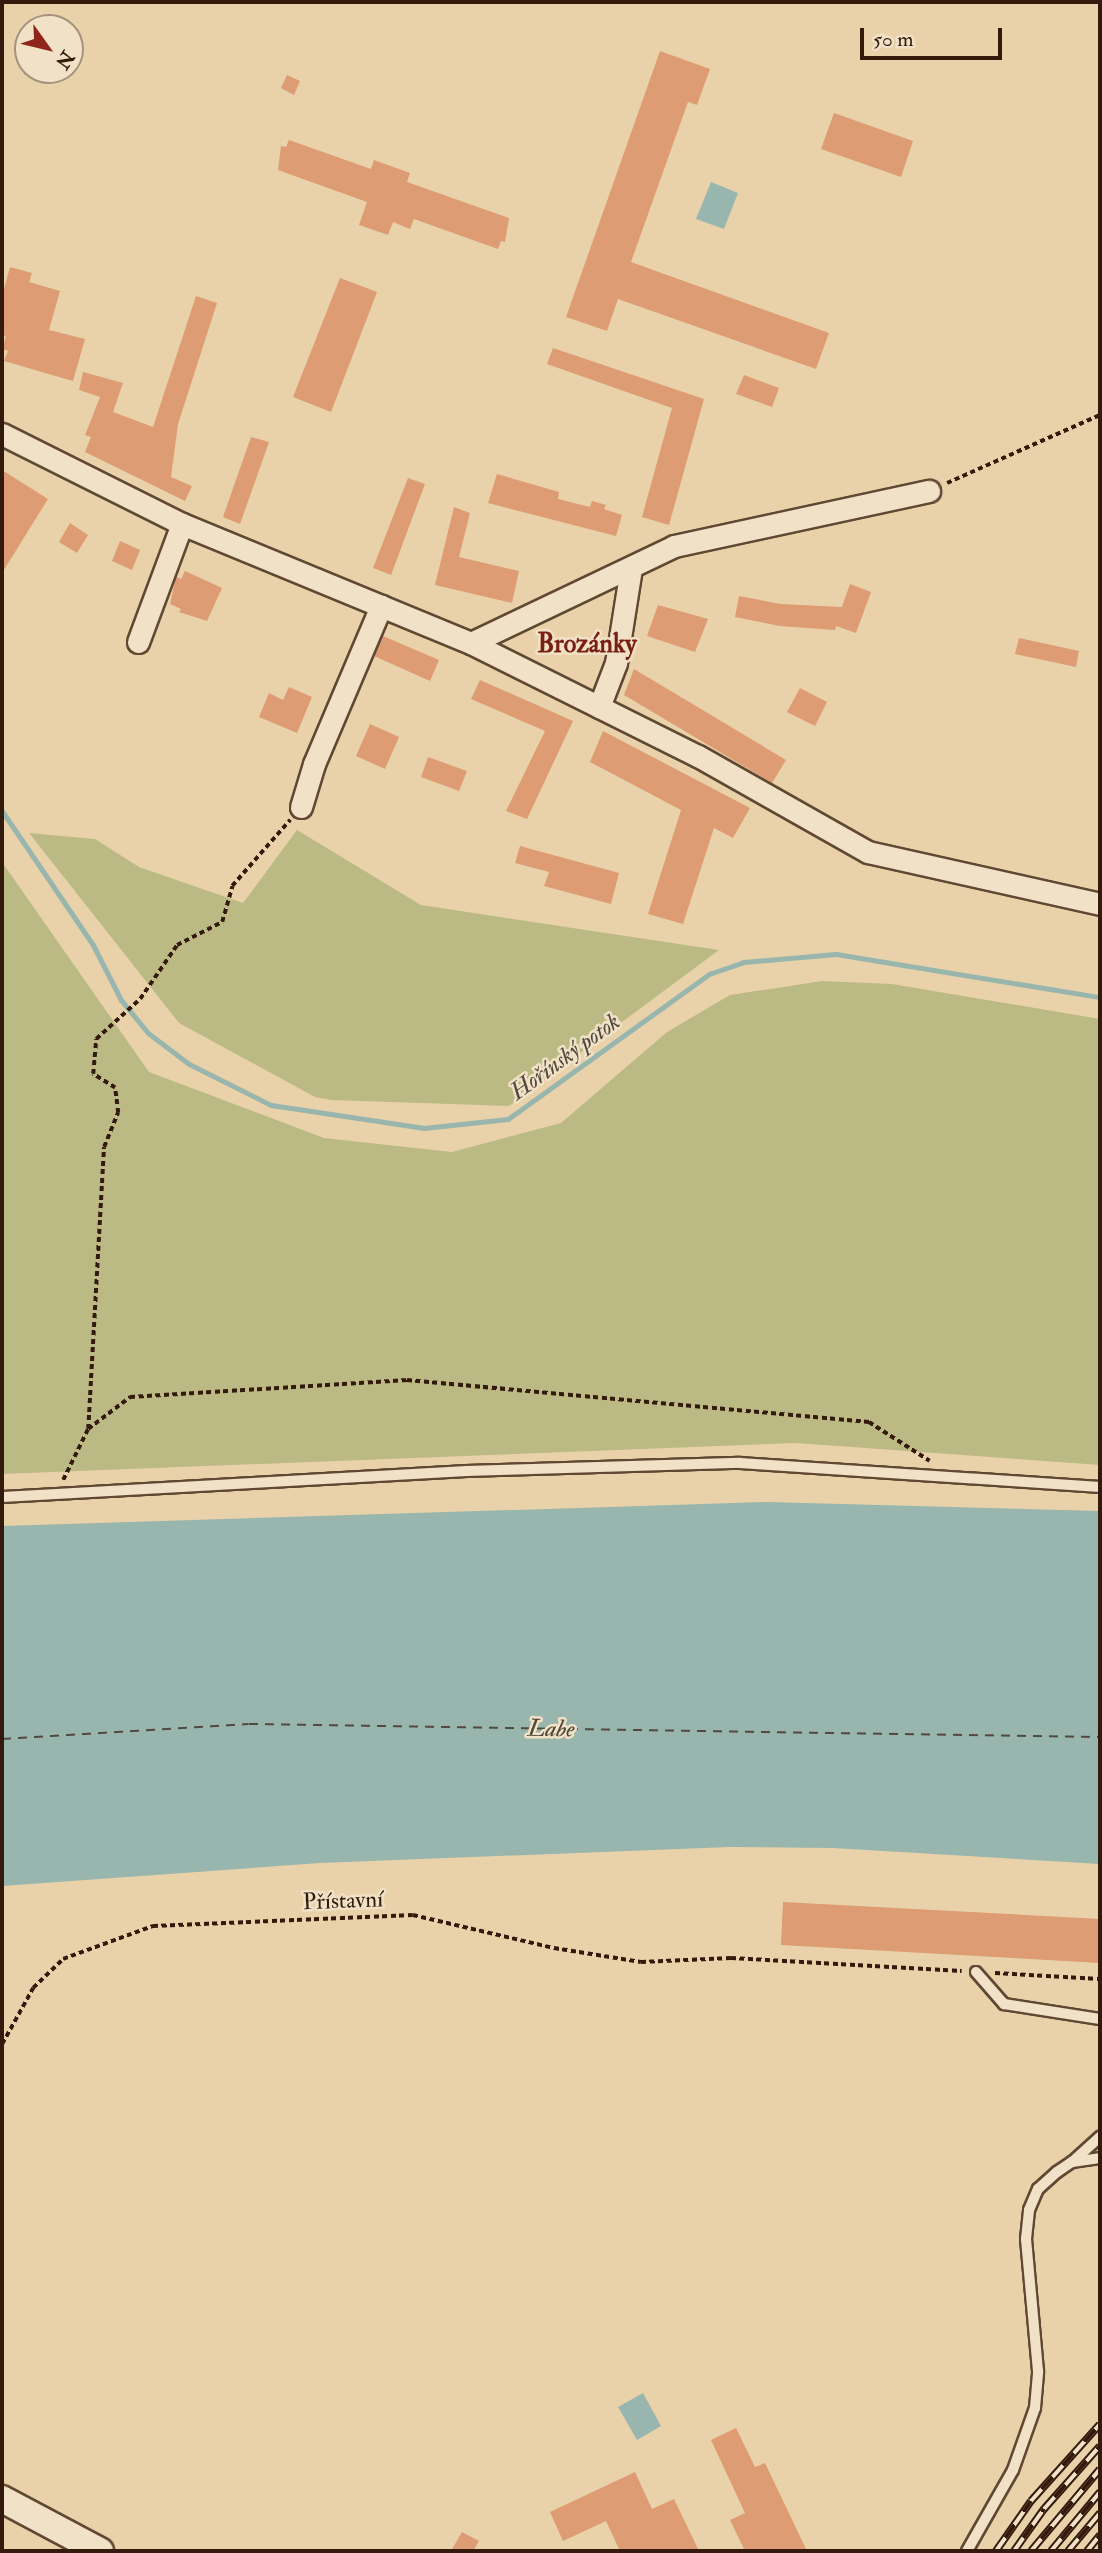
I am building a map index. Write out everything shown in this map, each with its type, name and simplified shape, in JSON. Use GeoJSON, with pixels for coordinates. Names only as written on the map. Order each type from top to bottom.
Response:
{"type":"FeatureCollection","features":[{"type":"Feature","properties":{"kind":"street"},"geometry":{"type":"LineString","coordinates":[[2,434],[182,524],[471,643],[698,756],[868,852],[1100,904]]}},
{"type":"Feature","properties":{"kind":"street"},"geometry":{"type":"LineString","coordinates":[[471,643],[674,546],[929,491]]}},
{"type":"Feature","properties":{"kind":"street"},"geometry":{"type":"LineString","coordinates":[[138,642],[182,524]]}},
{"type":"Feature","properties":{"kind":"street"},"geometry":{"type":"LineString","coordinates":[[599,706],[616,663],[631,568]]}},
{"type":"Feature","properties":{"kind":"street"},"geometry":{"type":"LineString","coordinates":[[301,807],[314,764],[381,606]]}},
{"type":"Feature","properties":{"kind":"street"},"geometry":{"type":"LineString","coordinates":[[2,2499],[100,2551]]}},
{"type":"Feature","properties":{"kind":"lane"},"geometry":{"type":"LineString","coordinates":[[2,1497],[466,1471],[740,1463],[950,1474],[1100,1486]]}},
{"type":"Feature","properties":{"kind":"lane"},"geometry":{"type":"LineString","coordinates":[[976,1972],[1004,2004],[1100,2019]]}},
{"type":"Feature","properties":{"kind":"lane"},"geometry":{"type":"LineString","coordinates":[[967,2551],[1013,2470],[1035,2408],[1038,2371],[1026,2239],[1029,2210],[1038,2189],[1100,2137]]}},
{"type":"Feature","properties":{"kind":"lane"},"geometry":{"type":"LineString","coordinates":[[1072,2162],[1100,2158]]}},
{"type":"Feature","properties":{"kind":"path"},"geometry":{"type":"LineString","coordinates":[[929,491],[1100,415]]}},
{"type":"Feature","properties":{"kind":"path"},"geometry":{"type":"LineString","coordinates":[[56,1494],[88,1429],[104,1147],[118,1113],[115,1088],[93,1074],[96,1039],[138,1000],[177,945],[222,922],[232,886],[301,807]]}},
{"type":"Feature","properties":{"kind":"path"},"geometry":{"type":"LineString","coordinates":[[88,1429],[130,1397],[407,1380],[869,1422],[950,1474]]}},
{"type":"Feature","properties":{"kind":"path","name":"Přístavní"},"geometry":{"type":"LineString","coordinates":[[2,2044],[33,1988],[63,1959],[152,1926],[413,1915],[554,1948],[641,1962],[731,1958],[1100,1979]]}},
{"type":"Feature","properties":{"kind":"shaded area"},"geometry":{"type":"Polygon","coordinates":[[[297,830],[421,905],[719,950],[509,1106],[331,1100],[315,1097],[179,1023],[29,833],[95,839],[139,867],[243,903],[297,830]]]}},
{"type":"Feature","properties":{"kind":"shaded area"},"geometry":{"type":"Polygon","coordinates":[[[2,862],[149,1072],[324,1138],[452,1152],[561,1123],[667,1032],[730,995],[822,981],[892,984],[1100,1019],[1100,1465],[796,1443],[2,1474],[2,862]]]}},
{"type":"Feature","properties":{"kind":"water"},"geometry":{"type":"Polygon","coordinates":[[[711,182],[738,193],[724,229],[696,219],[711,182]]]}},
{"type":"Feature","properties":{"kind":"water","name":"Labe"},"geometry":{"type":"Polygon","coordinates":[[[767,1502],[1100,1511],[1100,1864],[833,1848],[729,1847],[320,1863],[2,1886],[2,1526],[767,1502]]]}},
{"type":"Feature","properties":{"kind":"water"},"geometry":{"type":"Polygon","coordinates":[[[643,2393],[661,2426],[637,2440],[618,2407],[643,2393]]]}},
{"type":"Feature","properties":{"kind":"building"},"geometry":{"type":"Polygon","coordinates":[[[660,51],[710,69],[697,105],[688,102],[631,262],[829,333],[816,369],[618,299],[607,331],[566,317],[660,51]]]}},
{"type":"Feature","properties":{"kind":"building"},"geometry":{"type":"Polygon","coordinates":[[[287,75],[300,81],[294,95],[281,88],[287,75]]]}},
{"type":"Feature","properties":{"kind":"building"},"geometry":{"type":"Polygon","coordinates":[[[834,113],[913,141],[901,177],[821,149],[834,113]]]}},
{"type":"Feature","properties":{"kind":"building"},"geometry":{"type":"Polygon","coordinates":[[[289,140],[371,169],[374,160],[410,173],[407,182],[509,218],[505,242],[501,241],[498,249],[414,219],[410,229],[393,222],[388,235],[359,225],[367,202],[278,170],[281,146],[286,147],[289,140]]]}},
{"type":"Feature","properties":{"kind":"building"},"geometry":{"type":"Polygon","coordinates":[[[10,267],[32,273],[29,282],[60,291],[49,330],[85,339],[73,381],[4,361],[8,351],[2,349],[6,336],[2,335],[2,296],[10,267]]]}},
{"type":"Feature","properties":{"kind":"building"},"geometry":{"type":"Polygon","coordinates":[[[340,278],[377,292],[331,412],[293,397],[340,278]]]}},
{"type":"Feature","properties":{"kind":"building"},"geometry":{"type":"Polygon","coordinates":[[[196,296],[217,303],[178,424],[171,477],[192,486],[185,501],[85,452],[91,437],[85,435],[100,397],[79,390],[83,372],[123,383],[113,412],[153,427],[196,296]]]}},
{"type":"Feature","properties":{"kind":"building"},"geometry":{"type":"Polygon","coordinates":[[[553,348],[704,399],[669,525],[642,517],[672,408],[547,364],[553,348]]]}},
{"type":"Feature","properties":{"kind":"building"},"geometry":{"type":"Polygon","coordinates":[[[744,375],[779,388],[772,407],[736,394],[744,375]]]}},
{"type":"Feature","properties":{"kind":"building"},"geometry":{"type":"Polygon","coordinates":[[[251,437],[269,442],[240,524],[223,517],[251,437]]]}},
{"type":"Feature","properties":{"kind":"building"},"geometry":{"type":"Polygon","coordinates":[[[2,470],[48,499],[2,573],[2,470]]]}},
{"type":"Feature","properties":{"kind":"building"},"geometry":{"type":"Polygon","coordinates":[[[497,474],[559,492],[558,499],[590,507],[592,501],[606,505],[604,509],[622,515],[616,536],[488,503],[497,474]]]}},
{"type":"Feature","properties":{"kind":"building"},"geometry":{"type":"Polygon","coordinates":[[[408,478],[425,484],[391,575],[373,568],[408,478]]]}},
{"type":"Feature","properties":{"kind":"building"},"geometry":{"type":"Polygon","coordinates":[[[454,507],[470,513],[459,557],[519,571],[512,603],[435,585],[454,507]]]}},
{"type":"Feature","properties":{"kind":"building"},"geometry":{"type":"Polygon","coordinates":[[[70,523],[88,535],[77,553],[59,542],[70,523]]]}},
{"type":"Feature","properties":{"kind":"building"},"geometry":{"type":"Polygon","coordinates":[[[120,541],[140,550],[132,570],[112,561],[120,541]]]}},
{"type":"Feature","properties":{"kind":"building"},"geometry":{"type":"Polygon","coordinates":[[[185,571],[222,588],[207,621],[179,612],[181,609],[170,604],[176,577],[181,579],[185,571]]]}},
{"type":"Feature","properties":{"kind":"building"},"geometry":{"type":"Polygon","coordinates":[[[850,584],[871,592],[856,633],[836,626],[835,630],[780,626],[735,617],[739,596],[781,604],[842,607],[850,584]]]}},
{"type":"Feature","properties":{"kind":"building"},"geometry":{"type":"Polygon","coordinates":[[[658,605],[708,619],[695,652],[647,636],[658,605]]]}},
{"type":"Feature","properties":{"kind":"building"},"geometry":{"type":"Polygon","coordinates":[[[383,636],[439,660],[430,681],[374,656],[383,636]]]}},
{"type":"Feature","properties":{"kind":"building"},"geometry":{"type":"Polygon","coordinates":[[[1019,638],[1079,651],[1076,667],[1015,654],[1019,638]]]}},
{"type":"Feature","properties":{"kind":"building"},"geometry":{"type":"Polygon","coordinates":[[[634,669],[786,760],[772,783],[624,695],[634,669]]]}},
{"type":"Feature","properties":{"kind":"building"},"geometry":{"type":"Polygon","coordinates":[[[480,680],[573,721],[527,819],[506,811],[545,731],[471,699],[480,680]]]}},
{"type":"Feature","properties":{"kind":"building"},"geometry":{"type":"Polygon","coordinates":[[[289,687],[312,697],[297,733],[259,717],[269,693],[283,700],[289,687]]]}},
{"type":"Feature","properties":{"kind":"building"},"geometry":{"type":"Polygon","coordinates":[[[800,688],[827,702],[815,726],[787,712],[800,688]]]}},
{"type":"Feature","properties":{"kind":"building"},"geometry":{"type":"Polygon","coordinates":[[[370,724],[399,737],[385,769],[356,756],[370,724]]]}},
{"type":"Feature","properties":{"kind":"building"},"geometry":{"type":"Polygon","coordinates":[[[603,731],[750,808],[733,838],[714,828],[683,924],[648,914],[681,810],[590,762],[603,731]]]}},
{"type":"Feature","properties":{"kind":"building"},"geometry":{"type":"Polygon","coordinates":[[[428,757],[467,771],[459,791],[421,777],[428,757]]]}},
{"type":"Feature","properties":{"kind":"building"},"geometry":{"type":"Polygon","coordinates":[[[520,846],[619,873],[611,904],[544,886],[549,872],[515,863],[520,846]]]}},
{"type":"Feature","properties":{"kind":"building"},"geometry":{"type":"Polygon","coordinates":[[[783,1902],[1100,1919],[1100,1963],[781,1945],[783,1902]]]}},
{"type":"Feature","properties":{"kind":"building"},"geometry":{"type":"Polygon","coordinates":[[[736,2428],[755,2467],[765,2463],[807,2551],[745,2551],[730,2520],[745,2513],[711,2440],[736,2428]]]}},
{"type":"Feature","properties":{"kind":"building"},"geometry":{"type":"Polygon","coordinates":[[[635,2472],[652,2509],[674,2499],[699,2551],[620,2551],[606,2521],[563,2541],[550,2512],[635,2472]]]}},
{"type":"Feature","properties":{"kind":"building"},"geometry":{"type":"Polygon","coordinates":[[[462,2532],[479,2541],[473,2551],[451,2551],[462,2532]]]}},
{"type":"Feature","properties":{"kind":"waterway","name":"Hořínský potok"},"geometry":{"type":"LineString","coordinates":[[2,811],[93,945],[121,1000],[148,1033],[189,1064],[271,1105],[424,1128],[508,1119],[709,974],[743,962],[836,954],[1100,997]]}},
{"type":"Feature","properties":{"kind":"ferry route"},"geometry":{"type":"LineString","coordinates":[[2,1739],[249,1724],[1100,1737]]}},
{"type":"Feature","properties":{"kind":"railway"},"geometry":{"type":"LineString","coordinates":[[996,2551],[1031,2501],[1100,2424]]}},
{"type":"Feature","properties":{"kind":"railway"},"geometry":{"type":"LineString","coordinates":[[1014,2551],[1044,2509],[1100,2446]]}},
{"type":"Feature","properties":{"kind":"railway"},"geometry":{"type":"LineString","coordinates":[[1031,2551],[1100,2469]]}},
{"type":"Feature","properties":{"kind":"railway"},"geometry":{"type":"LineString","coordinates":[[1051,2551],[1100,2492]]}},
{"type":"Feature","properties":{"kind":"railway"},"geometry":{"type":"LineString","coordinates":[[1068,2551],[1100,2513]]}},
{"type":"Feature","properties":{"kind":"railway"},"geometry":{"type":"LineString","coordinates":[[1087,2551],[1100,2535]]}},
{"type":"Feature","properties":{"kind":"district","name":"Brozánky"},"geometry":{"type":"Point","coordinates":[587,645]}}]}
